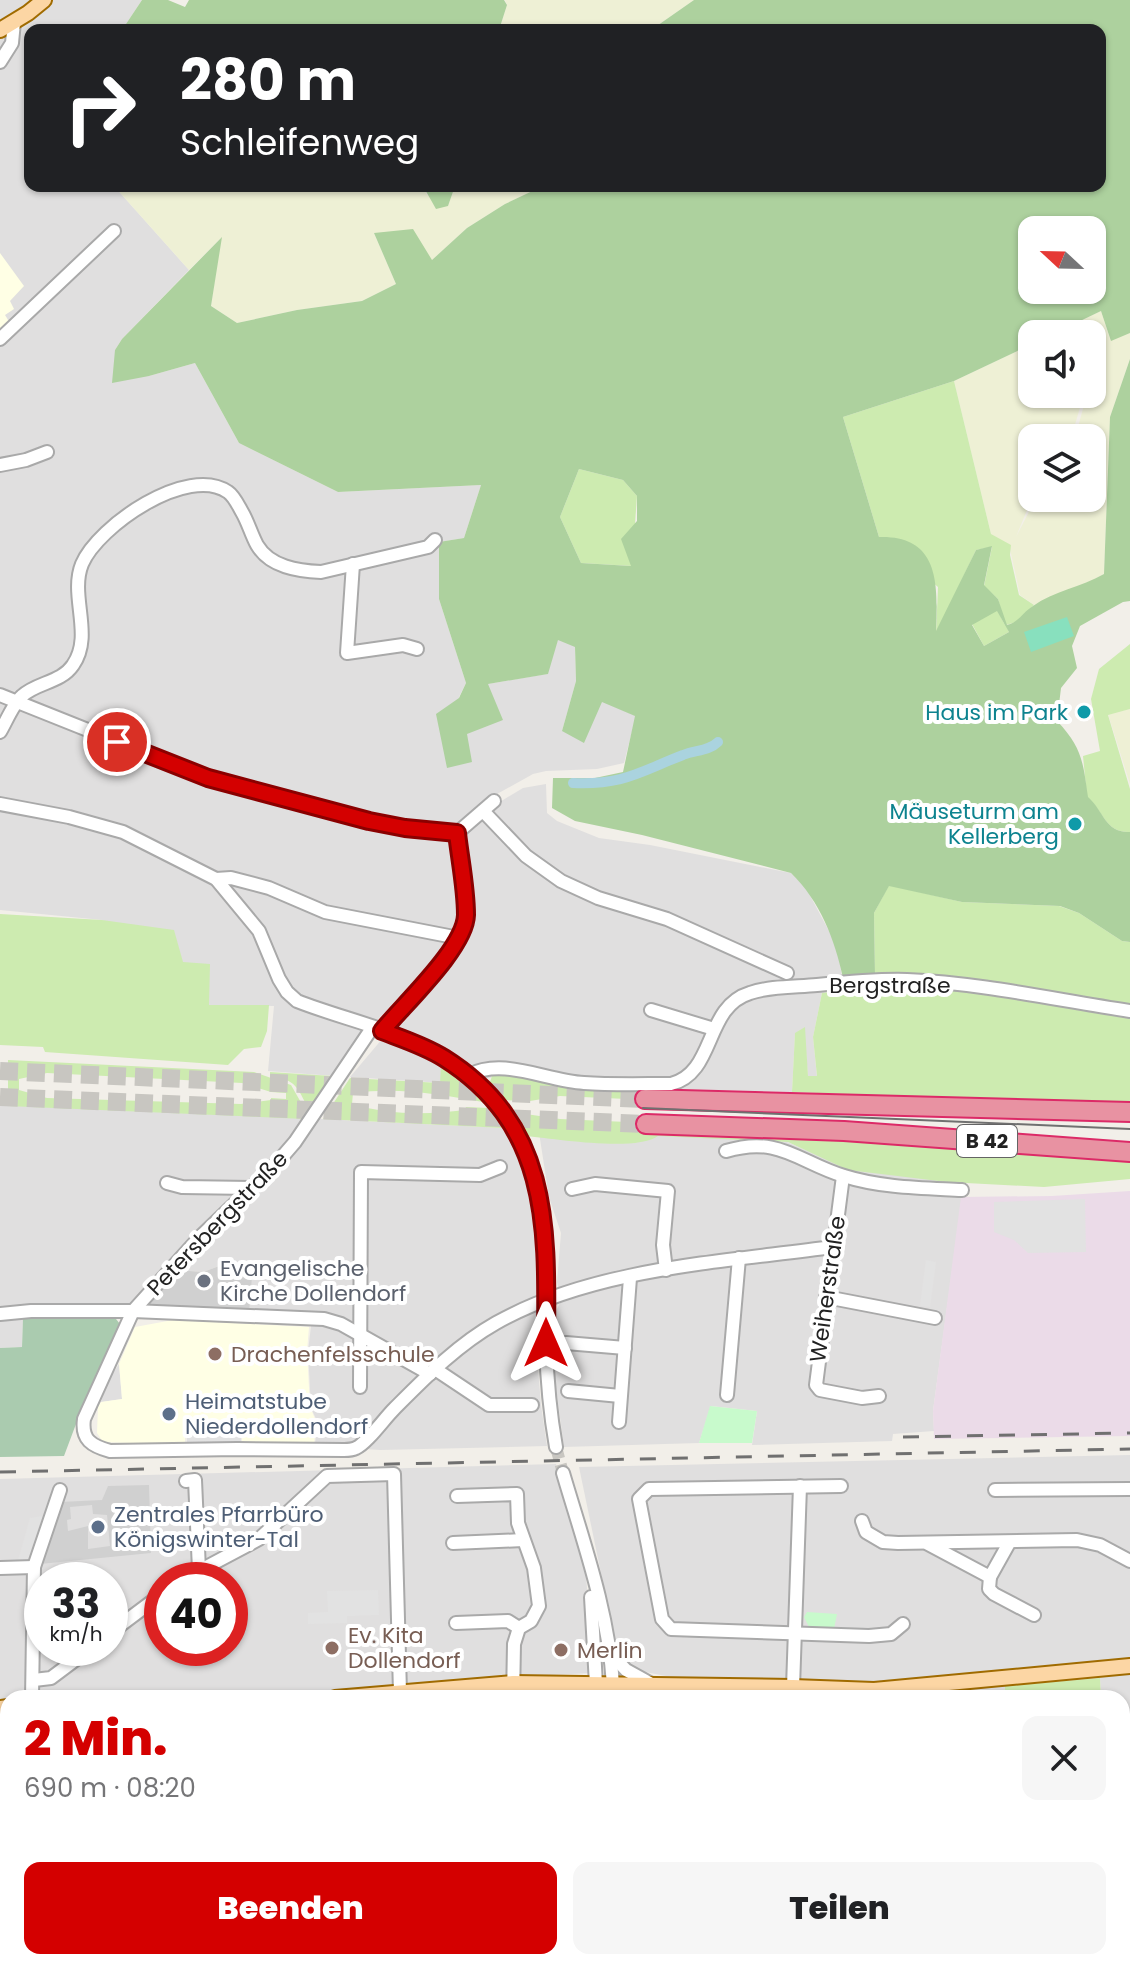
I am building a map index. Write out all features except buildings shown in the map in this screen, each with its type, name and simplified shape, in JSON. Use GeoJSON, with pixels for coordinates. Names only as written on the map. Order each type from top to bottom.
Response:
{"type":"FeatureCollection","features":[{"type":"Feature","properties":{"kind":"highway","name":"B 42"},"geometry":{"type":"LineString","coordinates":[[645,1099],[1130,1112]]}},
{"type":"Feature","properties":{"kind":"highway","name":"B 42"},"geometry":{"type":"LineString","coordinates":[[646,1124],[858,1132],[1130,1152]]}},
{"type":"Feature","properties":{"kind":"main road"},"geometry":{"type":"LineString","coordinates":[[0,30],[42,1]]}},
{"type":"Feature","properties":{"kind":"main road"},"geometry":{"type":"LineString","coordinates":[[513,1690],[596,1684],[874,1690],[1130,1666]]}},
{"type":"Feature","properties":{"kind":"street"},"geometry":{"type":"LineString","coordinates":[[0,62],[12,43],[14,22]]}},
{"type":"Feature","properties":{"kind":"street"},"geometry":{"type":"LineString","coordinates":[[0,339],[114,231]]}},
{"type":"Feature","properties":{"kind":"street"},"geometry":{"type":"LineString","coordinates":[[0,465],[47,452]]}},
{"type":"Feature","properties":{"kind":"street"},"geometry":{"type":"LineString","coordinates":[[0,732],[21,696],[66,674],[78,657],[82,621],[79,574],[88,553],[115,525],[164,493],[191,486],[220,488],[231,493],[258,546],[279,565],[307,572],[321,572],[428,547],[435,540]]}},
{"type":"Feature","properties":{"kind":"street"},"geometry":{"type":"LineString","coordinates":[[353,564],[347,653],[403,645],[417,649]]}},
{"type":"Feature","properties":{"kind":"street"},"geometry":{"type":"LineString","coordinates":[[0,695],[208,778],[369,821],[457,833],[494,801]]}},
{"type":"Feature","properties":{"kind":"street"},"geometry":{"type":"LineString","coordinates":[[0,804],[69,817],[123,832],[216,879],[259,931],[287,992],[297,1001],[442,1057],[469,1075],[496,1104],[533,1167],[538,1185],[546,1243],[547,1378],[556,1447]]}},
{"type":"Feature","properties":{"kind":"street"},"geometry":{"type":"LineString","coordinates":[[483,811],[526,856],[561,881],[598,898],[667,919],[787,973]]}},
{"type":"Feature","properties":{"kind":"street"},"geometry":{"type":"LineString","coordinates":[[216,879],[231,878],[269,888],[325,912],[459,938],[466,918],[457,833]]}},
{"type":"Feature","properties":{"kind":"street","name":"Petersbergstraße"},"geometry":{"type":"LineString","coordinates":[[432,1372],[357,1448],[110,1451],[93,1447],[85,1438],[83,1429],[88,1409],[133,1311],[199,1238],[295,1142],[377,1030],[413,998],[459,938]]}},
{"type":"Feature","properties":{"kind":"street","name":"Bergstraße"},"geometry":{"type":"LineString","coordinates":[[469,1075],[495,1066],[582,1083],[671,1084],[691,1075],[722,1013],[732,1001],[750,993],[879,980],[971,985],[1130,1011]]}},
{"type":"Feature","properties":{"kind":"street"},"geometry":{"type":"LineString","coordinates":[[651,1010],[714,1029]]}},
{"type":"Feature","properties":{"kind":"street"},"geometry":{"type":"LineString","coordinates":[[726,1151],[744,1145],[765,1146],[793,1153],[843,1176],[877,1183],[962,1190]]}},
{"type":"Feature","properties":{"kind":"street"},"geometry":{"type":"LineString","coordinates":[[360,1387],[361,1172],[480,1175],[500,1167]]}},
{"type":"Feature","properties":{"kind":"street","name":"Weiherstraße"},"geometry":{"type":"LineString","coordinates":[[843,1176],[816,1385],[820,1390],[862,1398],[879,1396]]}},
{"type":"Feature","properties":{"kind":"street"},"geometry":{"type":"LineString","coordinates":[[167,1183],[182,1187],[251,1188]]}},
{"type":"Feature","properties":{"kind":"street"},"geometry":{"type":"LineString","coordinates":[[572,1189],[595,1184],[668,1191],[663,1245],[666,1270]]}},
{"type":"Feature","properties":{"kind":"street"},"geometry":{"type":"LineString","coordinates":[[432,1372],[473,1337],[497,1322],[587,1287],[739,1258],[832,1247]]}},
{"type":"Feature","properties":{"kind":"street"},"geometry":{"type":"LineString","coordinates":[[727,1395],[739,1258]]}},
{"type":"Feature","properties":{"kind":"street"},"geometry":{"type":"LineString","coordinates":[[619,1422],[630,1278]]}},
{"type":"Feature","properties":{"kind":"street"},"geometry":{"type":"LineString","coordinates":[[826,1297],[935,1318]]}},
{"type":"Feature","properties":{"kind":"street"},"geometry":{"type":"LineString","coordinates":[[0,1314],[133,1311],[324,1319],[341,1324],[489,1405],[532,1405]]}},
{"type":"Feature","properties":{"kind":"street"},"geometry":{"type":"LineString","coordinates":[[566,1343],[625,1348]]}},
{"type":"Feature","properties":{"kind":"street"},"geometry":{"type":"LineString","coordinates":[[568,1391],[620,1396]]}},
{"type":"Feature","properties":{"kind":"street"},"geometry":{"type":"LineString","coordinates":[[563,1473],[611,1654],[613,1685]]}},
{"type":"Feature","properties":{"kind":"street"},"geometry":{"type":"LineString","coordinates":[[214,1562],[259,1539],[327,1476],[394,1474],[400,1690]]}},
{"type":"Feature","properties":{"kind":"street"},"geometry":{"type":"LineString","coordinates":[[186,1481],[195,1480],[199,1562]]}},
{"type":"Feature","properties":{"kind":"street"},"geometry":{"type":"LineString","coordinates":[[793,1687],[800,1486]]}},
{"type":"Feature","properties":{"kind":"street"},"geometry":{"type":"LineString","coordinates":[[841,1486],[649,1489],[639,1499],[665,1625],[671,1629],[869,1636],[891,1634],[903,1624]]}},
{"type":"Feature","properties":{"kind":"street"},"geometry":{"type":"LineString","coordinates":[[995,1490],[1130,1489]]}},
{"type":"Feature","properties":{"kind":"street"},"geometry":{"type":"LineString","coordinates":[[36,1562],[60,1490]]}},
{"type":"Feature","properties":{"kind":"street"},"geometry":{"type":"LineString","coordinates":[[457,1496],[517,1494],[518,1523],[534,1568],[539,1606],[531,1621],[519,1628],[512,1657],[513,1690]]}},
{"type":"Feature","properties":{"kind":"street"},"geometry":{"type":"LineString","coordinates":[[862,1521],[866,1532],[883,1542],[1077,1540],[1100,1545],[1130,1561]]}},
{"type":"Feature","properties":{"kind":"street"},"geometry":{"type":"LineString","coordinates":[[453,1543],[523,1540]]}},
{"type":"Feature","properties":{"kind":"street"},"geometry":{"type":"LineString","coordinates":[[926,1543],[990,1577]]}},
{"type":"Feature","properties":{"kind":"street"},"geometry":{"type":"LineString","coordinates":[[1009,1543],[990,1577],[989,1589],[1034,1615]]}},
{"type":"Feature","properties":{"kind":"street"},"geometry":{"type":"LineString","coordinates":[[590,1566],[596,1684]]}},
{"type":"Feature","properties":{"kind":"street"},"geometry":{"type":"LineString","coordinates":[[0,1568],[24,1567]]}},
{"type":"Feature","properties":{"kind":"street"},"geometry":{"type":"LineString","coordinates":[[456,1623],[508,1621],[519,1628]]}},
{"type":"Feature","properties":{"kind":"street"},"geometry":{"type":"LineString","coordinates":[[611,1654],[626,1670],[655,1686]]}},
{"type":"Feature","properties":{"kind":"street"},"geometry":{"type":"LineString","coordinates":[[33,1690],[34,1666]]}},
{"type":"Feature","properties":{"kind":"street"},"geometry":{"type":"LineString","coordinates":[[34,1680],[51,1678],[67,1666]]}},
{"type":"Feature","properties":{"kind":"shaded area"},"geometry":{"type":"Polygon","coordinates":[[[0,0],[142,0],[126,24],[24,24],[24,192],[119,192],[189,270],[115,350],[149,376],[195,363],[239,443],[338,492],[481,485],[464,538],[440,542],[439,599],[466,683],[459,697],[467,734],[487,684],[547,674],[558,639],[575,646],[576,681],[562,731],[602,701],[636,716],[624,763],[597,769],[533,774],[497,794],[453,827],[459,873],[457,930],[430,970],[360,1036],[334,1076],[268,1071],[274,1006],[209,1005],[183,962],[102,920],[0,910],[0,0]]]}},
{"type":"Feature","properties":{"kind":"shaded area"},"geometry":{"type":"Polygon","coordinates":[[[505,0],[694,0],[660,24],[501,24],[507,5],[505,0]]]}},
{"type":"Feature","properties":{"kind":"shaded area"},"geometry":{"type":"Polygon","coordinates":[[[119,192],[426,192],[448,206],[453,192],[530,192],[467,228],[431,261],[374,233],[396,284],[362,301],[297,310],[237,323],[211,306],[221,238],[189,270],[119,192]]]}},
{"type":"Feature","properties":{"kind":"shaded area"},"geometry":{"type":"Polygon","coordinates":[[[0,253],[24,286],[10,301],[14,309],[5,315],[10,323],[0,331],[0,253]]]}},
{"type":"Feature","properties":{"kind":"shaded area"},"geometry":{"type":"Polygon","coordinates":[[[1101,311],[1104,320],[1082,320],[1101,311]]]}},
{"type":"Feature","properties":{"kind":"shaded area"},"geometry":{"type":"Polygon","coordinates":[[[1106,326],[1111,340],[1130,333],[1130,359],[1110,417],[1104,574],[1034,605],[1020,595],[1010,549],[991,534],[954,381],[1018,351],[1018,408],[1080,408],[1075,424],[1018,424],[1018,512],[1026,512],[1016,537],[1029,512],[1106,512],[1106,424],[1079,424],[1083,408],[1106,408],[1106,326]]]}},
{"type":"Feature","properties":{"kind":"shaded area"},"geometry":{"type":"Polygon","coordinates":[[[1130,709],[1130,784],[1108,714],[1130,709]]]}},
{"type":"Feature","properties":{"kind":"shaded area"},"geometry":{"type":"Polygon","coordinates":[[[546,784],[547,813],[557,821],[599,838],[791,873],[806,888],[837,946],[844,989],[822,993],[813,1037],[817,1077],[808,1076],[804,1028],[795,1034],[792,1092],[551,1086],[494,1077],[459,1084],[350,1077],[432,980],[470,924],[460,843],[462,836],[498,803],[523,788],[546,784]]]}},
{"type":"Feature","properties":{"kind":"shaded area"},"geometry":{"type":"Polygon","coordinates":[[[0,1102],[241,1111],[322,1119],[505,1128],[528,1175],[535,1210],[542,1308],[537,1355],[547,1446],[381,1450],[315,1446],[317,1421],[311,1408],[308,1351],[311,1326],[248,1320],[252,1264],[230,1262],[203,1272],[176,1270],[131,1308],[0,1309],[0,1102]]]}},
{"type":"Feature","properties":{"kind":"shaded area"},"geometry":{"type":"Polygon","coordinates":[[[538,1126],[787,1142],[849,1169],[964,1182],[933,1411],[934,1431],[893,1434],[892,1441],[752,1445],[757,1411],[711,1406],[699,1443],[564,1447],[555,1381],[554,1315],[561,1301],[557,1282],[561,1233],[549,1197],[538,1126]]]}},
{"type":"Feature","properties":{"kind":"shaded area"},"geometry":{"type":"Polygon","coordinates":[[[1130,1191],[1130,1436],[934,1439],[933,1411],[961,1197],[1130,1191]]]}},
{"type":"Feature","properties":{"kind":"shaded area"},"geometry":{"type":"Polygon","coordinates":[[[1085,1199],[1086,1252],[1028,1253],[1014,1240],[994,1232],[994,1202],[1085,1199]]]}},
{"type":"Feature","properties":{"kind":"shaded area"},"geometry":{"type":"Polygon","coordinates":[[[926,1260],[936,1262],[930,1307],[920,1306],[926,1260]]]}},
{"type":"Feature","properties":{"kind":"shaded area"},"geometry":{"type":"Polygon","coordinates":[[[230,1262],[253,1264],[249,1313],[142,1309],[176,1270],[203,1272],[230,1262]]]}},
{"type":"Feature","properties":{"kind":"shaded area"},"geometry":{"type":"Polygon","coordinates":[[[0,1318],[23,1318],[22,1347],[0,1348],[0,1318]]]}},
{"type":"Feature","properties":{"kind":"shaded area"},"geometry":{"type":"Polygon","coordinates":[[[23,1318],[116,1319],[120,1324],[64,1456],[0,1457],[0,1348],[22,1347],[23,1318]]]}},
{"type":"Feature","properties":{"kind":"shaded area"},"geometry":{"type":"Polygon","coordinates":[[[173,1320],[309,1327],[310,1407],[316,1421],[314,1446],[242,1446],[242,1428],[185,1429],[185,1445],[103,1442],[97,1433],[98,1407],[101,1402],[122,1399],[119,1364],[135,1327],[173,1320]]]}},
{"type":"Feature","properties":{"kind":"shaded area"},"geometry":{"type":"Polygon","coordinates":[[[119,1364],[122,1399],[101,1402],[105,1386],[119,1364]]]}},
{"type":"Feature","properties":{"kind":"shaded area"},"geometry":{"type":"Polygon","coordinates":[[[241,1428],[241,1446],[187,1447],[187,1429],[241,1428]]]}},
{"type":"Feature","properties":{"kind":"shaded area"},"geometry":{"type":"Polygon","coordinates":[[[1130,1455],[1130,1690],[1101,1690],[1100,1678],[1005,1686],[1005,1690],[703,1690],[702,1678],[671,1677],[640,1671],[626,1664],[618,1655],[579,1467],[1130,1455]]]}},
{"type":"Feature","properties":{"kind":"shaded area"},"geometry":{"type":"Polygon","coordinates":[[[556,1464],[586,1574],[593,1673],[465,1679],[357,1690],[0,1690],[0,1479],[556,1464]]]}},
{"type":"Feature","properties":{"kind":"shaded area"},"geometry":{"type":"Polygon","coordinates":[[[149,1485],[151,1553],[41,1562],[60,1502],[102,1500],[108,1486],[149,1485]],[[92,1505],[70,1507],[68,1531],[88,1526],[88,1549],[110,1546],[107,1515],[93,1514],[92,1505]]]}},
{"type":"Feature","properties":{"kind":"shaded area"},"geometry":{"type":"Polygon","coordinates":[[[43,1516],[27,1562],[17,1564],[30,1518],[43,1516]]]}},
{"type":"Feature","properties":{"kind":"shaded area"},"geometry":{"type":"Polygon","coordinates":[[[378,1590],[379,1615],[347,1616],[347,1623],[308,1624],[308,1613],[328,1612],[327,1591],[378,1590]]]}},
{"type":"Feature","properties":{"kind":"shaded area"},"geometry":{"type":"Polygon","coordinates":[[[553,1680],[553,1690],[435,1690],[553,1680]]]}},
{"type":"Feature","properties":{"kind":"green space"},"geometry":{"type":"Polygon","coordinates":[[[142,0],[168,0],[185,7],[189,0],[504,0],[507,5],[501,24],[126,24],[142,0]]]}},
{"type":"Feature","properties":{"kind":"green space"},"geometry":{"type":"Polygon","coordinates":[[[694,0],[1130,0],[1130,333],[1111,341],[1101,311],[1082,320],[1018,320],[1018,351],[954,381],[843,417],[879,537],[914,544],[931,566],[937,597],[936,631],[976,550],[992,546],[984,585],[998,599],[1007,625],[1041,601],[1104,574],[1110,417],[1130,359],[1130,601],[1080,626],[1072,646],[1077,668],[1061,688],[1057,721],[1072,739],[1080,756],[1088,797],[1110,825],[1130,832],[1130,942],[1122,941],[1079,913],[1060,906],[962,902],[889,886],[874,913],[875,975],[843,978],[825,922],[810,896],[791,873],[575,821],[552,808],[553,778],[595,778],[623,772],[635,716],[602,702],[584,743],[562,731],[576,681],[575,647],[558,640],[548,674],[488,684],[503,720],[467,734],[472,762],[447,768],[436,714],[459,698],[466,683],[439,599],[439,542],[464,538],[481,485],[338,492],[239,443],[195,363],[112,383],[115,350],[122,339],[222,237],[211,306],[237,323],[297,310],[362,301],[396,284],[374,233],[413,229],[432,260],[467,228],[530,192],[1106,192],[1106,24],[660,24],[694,0]],[[579,469],[560,517],[581,563],[631,566],[621,539],[637,521],[637,496],[623,480],[579,469]],[[997,611],[972,625],[984,646],[1009,632],[997,611]]]}},
{"type":"Feature","properties":{"kind":"green space"},"geometry":{"type":"Polygon","coordinates":[[[426,192],[453,192],[448,206],[436,209],[426,192]]]}},
{"type":"Feature","properties":{"kind":"green space"},"geometry":{"type":"Polygon","coordinates":[[[954,381],[991,534],[1011,545],[1010,555],[1019,595],[1034,605],[1016,622],[1006,625],[1009,632],[984,646],[972,624],[997,610],[1005,625],[998,599],[984,586],[992,547],[976,550],[936,634],[938,587],[879,537],[843,417],[954,381]]]}},
{"type":"Feature","properties":{"kind":"green space"},"geometry":{"type":"Polygon","coordinates":[[[579,469],[623,480],[637,496],[632,566],[581,563],[560,517],[579,469]]]}},
{"type":"Feature","properties":{"kind":"green space"},"geometry":{"type":"Polygon","coordinates":[[[1067,617],[1074,636],[1031,652],[1024,632],[1067,617]]]}},
{"type":"Feature","properties":{"kind":"green space"},"geometry":{"type":"Polygon","coordinates":[[[1130,644],[1130,709],[1108,715],[1130,789],[1130,832],[1110,825],[1087,797],[1083,756],[1100,751],[1091,699],[1099,669],[1130,644]]]}},
{"type":"Feature","properties":{"kind":"green space"},"geometry":{"type":"Polygon","coordinates":[[[889,885],[962,902],[1059,906],[1079,913],[1122,941],[1130,942],[1130,1006],[875,975],[874,913],[889,885]]]}},
{"type":"Feature","properties":{"kind":"green space"},"geometry":{"type":"Polygon","coordinates":[[[0,914],[102,920],[174,930],[183,962],[210,964],[209,1005],[269,1005],[267,1031],[261,1047],[244,1049],[228,1065],[45,1052],[43,1047],[0,1045],[0,914]]]}},
{"type":"Feature","properties":{"kind":"green space"},"geometry":{"type":"Polygon","coordinates":[[[884,984],[949,986],[1130,1015],[1130,1105],[792,1092],[795,1033],[805,1027],[808,1076],[817,1076],[813,1037],[822,993],[884,984]]]}},
{"type":"Feature","properties":{"kind":"green space"},"geometry":{"type":"Polygon","coordinates":[[[8,1060],[254,1072],[291,1085],[307,1113],[305,1119],[8,1106],[8,1060]],[[47,1073],[19,1079],[19,1090],[47,1098],[241,1104],[271,1098],[286,1099],[286,1093],[242,1083],[47,1073]]]}},
{"type":"Feature","properties":{"kind":"green space"},"geometry":{"type":"Polygon","coordinates":[[[441,1066],[483,1102],[387,1091],[353,1093],[352,1104],[408,1113],[451,1112],[465,1110],[466,1107],[489,1108],[503,1128],[323,1119],[350,1078],[440,1083],[441,1066]]]}},
{"type":"Feature","properties":{"kind":"green space"},"geometry":{"type":"Polygon","coordinates":[[[270,1072],[332,1076],[309,1110],[291,1082],[270,1076],[270,1072]]]}},
{"type":"Feature","properties":{"kind":"green space"},"geometry":{"type":"Polygon","coordinates":[[[500,1072],[551,1085],[650,1090],[627,1099],[560,1096],[530,1101],[504,1100],[490,1082],[492,1076],[500,1072]]]}},
{"type":"Feature","properties":{"kind":"green space"},"geometry":{"type":"Polygon","coordinates":[[[512,1112],[560,1119],[627,1122],[646,1132],[781,1137],[1130,1161],[1130,1179],[1044,1187],[947,1182],[848,1170],[788,1142],[658,1136],[632,1143],[575,1142],[527,1136],[512,1112]]]}},
{"type":"Feature","properties":{"kind":"green space"},"geometry":{"type":"Polygon","coordinates":[[[710,1406],[757,1411],[752,1443],[699,1443],[710,1406]]]}},
{"type":"Feature","properties":{"kind":"green space"},"geometry":{"type":"Polygon","coordinates":[[[807,1612],[837,1614],[834,1629],[810,1629],[804,1617],[807,1612]]]}},
{"type":"Feature","properties":{"kind":"green space"},"geometry":{"type":"Polygon","coordinates":[[[1100,1678],[1101,1690],[1005,1690],[1005,1686],[1100,1678]]]}},
{"type":"Feature","properties":{"kind":"waterway"},"geometry":{"type":"LineString","coordinates":[[573,783],[619,780],[718,742]]}},
{"type":"Feature","properties":{"kind":"tunnel"},"geometry":{"type":"LineString","coordinates":[[0,1071],[645,1099]]}},
{"type":"Feature","properties":{"kind":"tunnel"},"geometry":{"type":"LineString","coordinates":[[0,1097],[646,1124]]}},
{"type":"Feature","properties":{"kind":"tunnel"},"geometry":{"type":"LineString","coordinates":[[556,1447],[563,1473]]}},
{"type":"Feature","properties":{"kind":"tram line"},"geometry":{"type":"LineString","coordinates":[[643,1108],[1130,1129]]}},
{"type":"Feature","properties":{"kind":"railway"},"geometry":{"type":"LineString","coordinates":[[903,1437],[1130,1433]]}},
{"type":"Feature","properties":{"kind":"railway"},"geometry":{"type":"LineString","coordinates":[[0,1472],[1130,1449]]}},
{"type":"Feature","properties":{"kind":"place","name":"Haus im Park"},"geometry":{"type":"Point","coordinates":[1084,712]}},
{"type":"Feature","properties":{"kind":"place","name":"Mäuseturm am Kellerberg"},"geometry":{"type":"Point","coordinates":[1075,824]}},
{"type":"Feature","properties":{"kind":"place","name":"Evangelische Kirche Dollendorf"},"geometry":{"type":"Point","coordinates":[204,1281]}},
{"type":"Feature","properties":{"kind":"place","name":"Drachenfelsschule"},"geometry":{"type":"Point","coordinates":[215,1354]}},
{"type":"Feature","properties":{"kind":"place","name":"Heimatstube Niederdollendorf"},"geometry":{"type":"Point","coordinates":[169,1414]}},
{"type":"Feature","properties":{"kind":"place","name":"Zentrales Pfarrbüro Königswinter-Tal"},"geometry":{"type":"Point","coordinates":[98,1527]}},
{"type":"Feature","properties":{"kind":"place","name":"Ev. Kita Dollendorf"},"geometry":{"type":"Point","coordinates":[332,1648]}},
{"type":"Feature","properties":{"kind":"place","name":"Merlin"},"geometry":{"type":"Point","coordinates":[561,1650]}},
{"type":"Feature","properties":{"kind":"route"},"geometry":{"type":"LineString","coordinates":[[117,742],[208,778],[369,821],[457,833],[466,918],[459,938],[413,998],[382,1031],[419,1045],[469,1075],[496,1104],[520,1140],[533,1167],[542,1208],[546,1243],[546,1343]]}}]}
